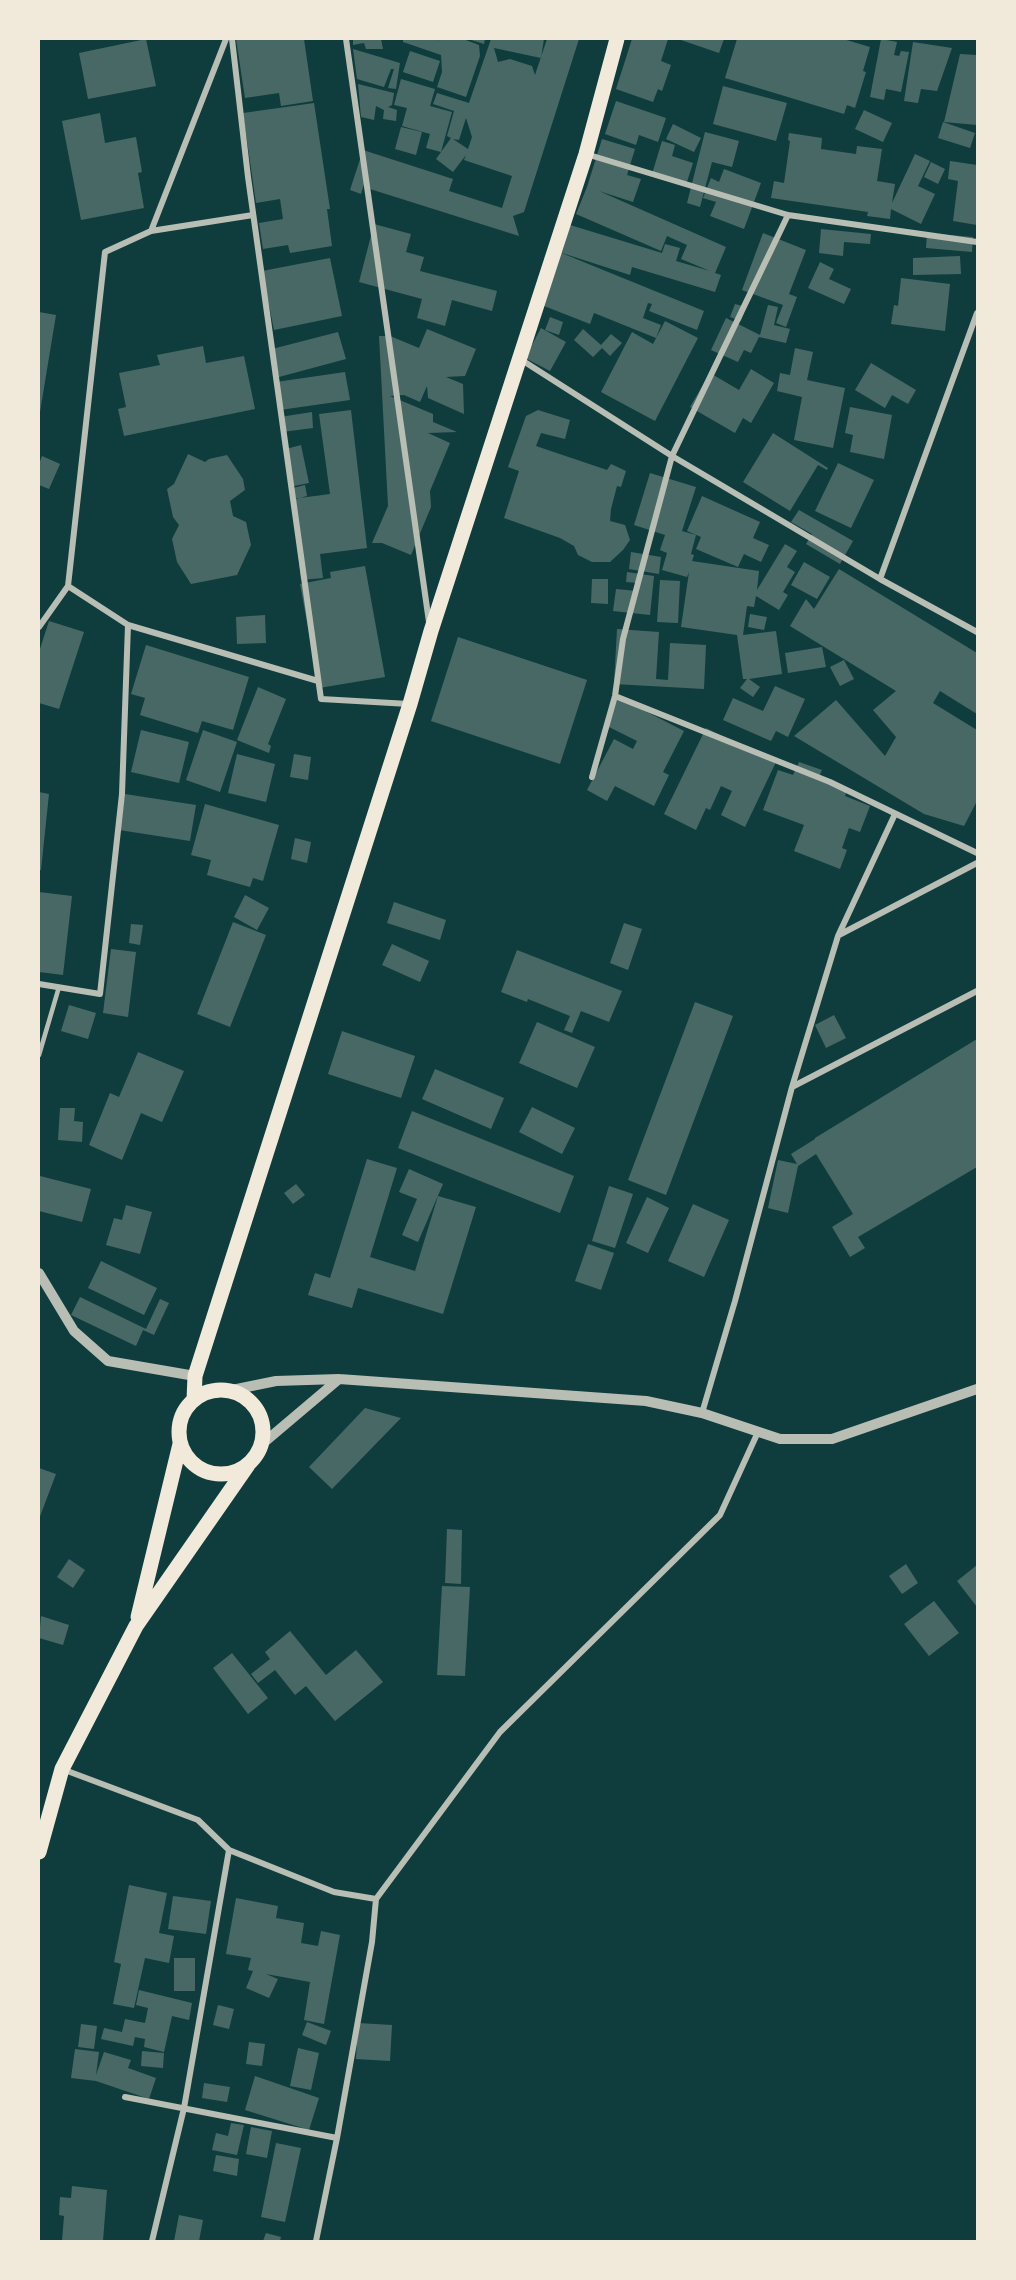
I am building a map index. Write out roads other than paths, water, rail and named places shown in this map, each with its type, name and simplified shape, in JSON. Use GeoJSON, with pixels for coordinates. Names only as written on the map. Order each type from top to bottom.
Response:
{"type":"FeatureCollection","features":[{"type":"Feature","properties":{"kind":"main road"},"geometry":{"type":"LineString","coordinates":[[194,1400],[195,1376],[410,704],[431,631],[586,154],[617,39]]}},
{"type":"Feature","properties":{"kind":"main road"},"geometry":{"type":"LineString","coordinates":[[39,1852],[62,1769],[136,1626],[256,1456],[261,1445],[262,1427],[256,1410],[238,1394],[215,1391],[204,1394],[185,1409],[180,1420],[180,1444],[136,1626]]}},
{"type":"Feature","properties":{"kind":"main road"},"geometry":{"type":"LineString","coordinates":[[180,1444],[189,1460],[203,1471],[226,1474],[248,1465]]}},
{"type":"Feature","properties":{"kind":"street"},"geometry":{"type":"LineString","coordinates":[[151,231],[226,39]]}},
{"type":"Feature","properties":{"kind":"street"},"geometry":{"type":"LineString","coordinates":[[232,39],[253,215],[321,699],[410,704]]}},
{"type":"Feature","properties":{"kind":"street"},"geometry":{"type":"LineString","coordinates":[[346,39],[431,631]]}},
{"type":"Feature","properties":{"kind":"street"},"geometry":{"type":"LineString","coordinates":[[586,154],[789,215],[977,242]]}},
{"type":"Feature","properties":{"kind":"street"},"geometry":{"type":"LineString","coordinates":[[39,627],[68,586],[105,252],[151,231],[253,215]]}},
{"type":"Feature","properties":{"kind":"street"},"geometry":{"type":"LineString","coordinates":[[592,777],[615,696],[623,639],[672,456],[789,215]]}},
{"type":"Feature","properties":{"kind":"street"},"geometry":{"type":"LineString","coordinates":[[880,579],[977,313]]}},
{"type":"Feature","properties":{"kind":"street"},"geometry":{"type":"LineString","coordinates":[[520,359],[672,456],[880,579],[977,632]]}},
{"type":"Feature","properties":{"kind":"street"},"geometry":{"type":"LineString","coordinates":[[68,586],[128,625],[318,681]]}},
{"type":"Feature","properties":{"kind":"street"},"geometry":{"type":"LineString","coordinates":[[39,984],[100,994],[122,794],[128,625]]}},
{"type":"Feature","properties":{"kind":"street"},"geometry":{"type":"LineString","coordinates":[[615,696],[830,782],[977,852]]}},
{"type":"Feature","properties":{"kind":"street"},"geometry":{"type":"LineString","coordinates":[[702,1413],[735,1301],[792,1087],[838,936],[895,814]]}},
{"type":"Feature","properties":{"kind":"street"},"geometry":{"type":"LineString","coordinates":[[838,936],[977,863]]}},
{"type":"Feature","properties":{"kind":"street"},"geometry":{"type":"LineString","coordinates":[[792,1087],[977,991]]}},
{"type":"Feature","properties":{"kind":"street"},"geometry":{"type":"LineString","coordinates":[[39,1274],[74,1331],[108,1361],[195,1376]]}},
{"type":"Feature","properties":{"kind":"street"},"geometry":{"type":"LineString","coordinates":[[261,1445],[339,1379]]}},
{"type":"Feature","properties":{"kind":"street"},"geometry":{"type":"LineString","coordinates":[[227,1391],[276,1382],[339,1379],[646,1401],[702,1413],[780,1439],[832,1439],[977,1389]]}},
{"type":"Feature","properties":{"kind":"street"},"geometry":{"type":"LineString","coordinates":[[316,2241],[372,1942],[376,1899],[500,1732],[720,1515],[758,1432]]}},
{"type":"Feature","properties":{"kind":"street"},"geometry":{"type":"LineString","coordinates":[[62,1769],[198,1820],[229,1850],[334,1892],[376,1899]]}},
{"type":"Feature","properties":{"kind":"street"},"geometry":{"type":"LineString","coordinates":[[152,2241],[184,2108],[229,1850]]}},
{"type":"Feature","properties":{"kind":"street"},"geometry":{"type":"LineString","coordinates":[[124,2097],[337,2138]]}},
{"type":"Feature","properties":{"kind":"lane"},"geometry":{"type":"LineString","coordinates":[[39,1055],[59,987]]}}]}
